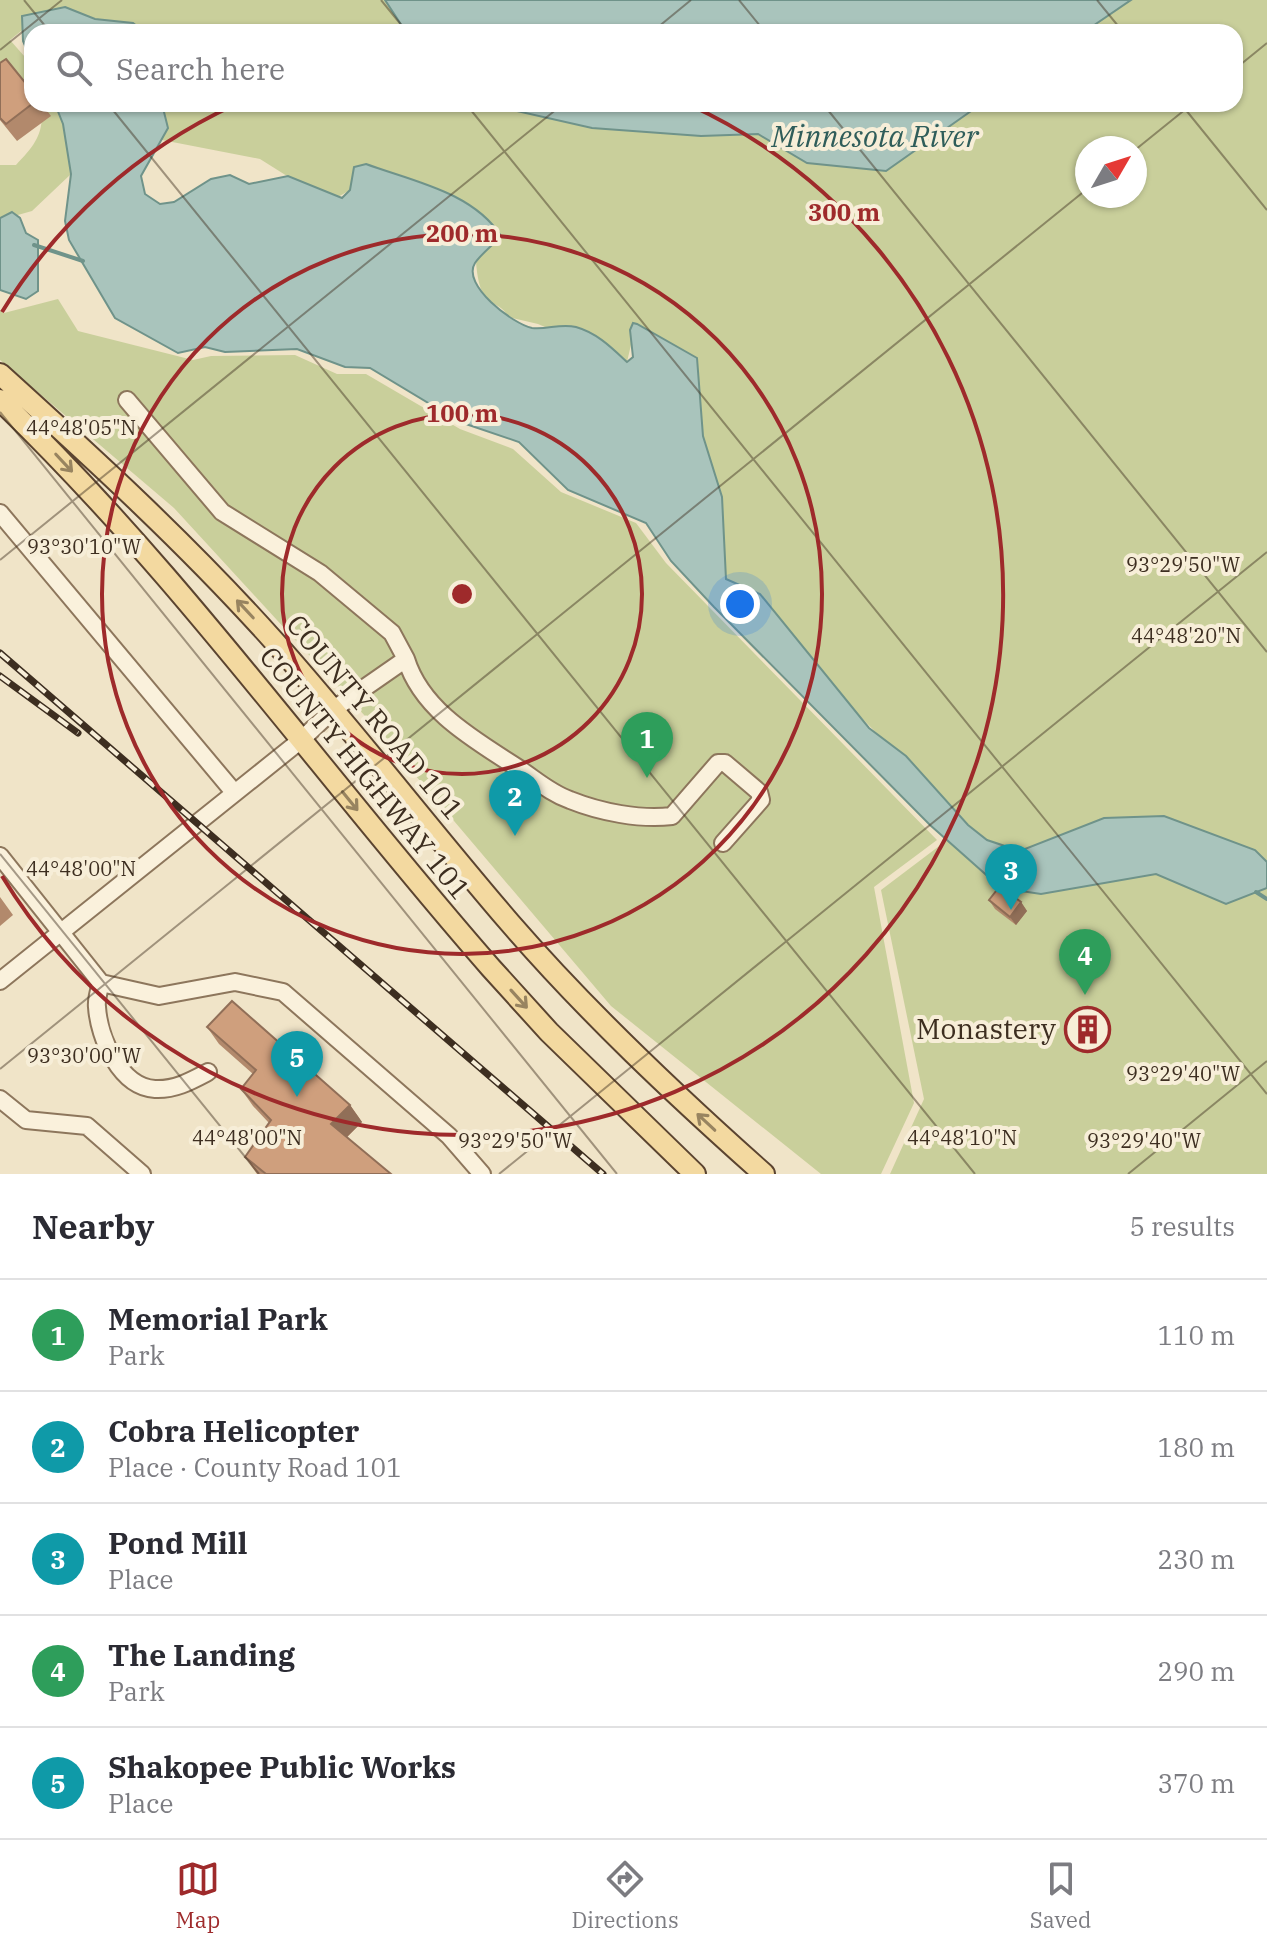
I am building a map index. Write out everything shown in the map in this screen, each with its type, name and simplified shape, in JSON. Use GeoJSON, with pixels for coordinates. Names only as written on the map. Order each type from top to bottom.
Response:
{"type":"FeatureCollection","features":[{"type":"Feature","properties":{"kind":"main road","name":"COUNTY ROAD 101"},"geometry":{"type":"LineString","coordinates":[[0,374],[174,535],[334,709],[553,970],[676,1094],[764,1174]]}},
{"type":"Feature","properties":{"kind":"main road","name":"COUNTY HIGHWAY 101"},"geometry":{"type":"LineString","coordinates":[[0,400],[59,458],[132,539],[439,909],[520,1000],[695,1174]]}},
{"type":"Feature","properties":{"kind":"street"},"geometry":{"type":"LineString","coordinates":[[127,400],[222,512],[320,573],[392,633],[419,688],[448,720],[547,789],[571,801],[620,813],[672,816],[718,763],[725,763],[759,792],[761,800],[723,843]]}},
{"type":"Feature","properties":{"kind":"street"},"geometry":{"type":"LineString","coordinates":[[0,513],[233,791]]}},
{"type":"Feature","properties":{"kind":"street"},"geometry":{"type":"LineString","coordinates":[[0,981],[233,791],[301,740],[334,709],[406,659]]}},
{"type":"Feature","properties":{"kind":"street"},"geometry":{"type":"LineString","coordinates":[[0,856],[101,983],[159,996],[235,982],[283,992],[449,1136],[482,1174]]}},
{"type":"Feature","properties":{"kind":"street"},"geometry":{"type":"LineString","coordinates":[[101,983],[97,1007],[110,1052],[120,1069],[151,1089],[187,1084],[208,1072]]}},
{"type":"Feature","properties":{"kind":"street"},"geometry":{"type":"LineString","coordinates":[[0,1099],[26,1120],[87,1126],[142,1174]]}},
{"type":"Feature","properties":{"kind":"green space"},"geometry":{"type":"Polygon","coordinates":[[[0,0],[385,0],[401,24],[60,24],[47,10],[30,24],[24,24],[24,29],[10,40],[24,56],[24,85],[0,74],[0,0]]]}},
{"type":"Feature","properties":{"kind":"green space"},"geometry":{"type":"Polygon","coordinates":[[[1131,0],[1267,0],[1267,1174],[890,1174],[924,1099],[881,890],[967,825],[725,579],[707,452],[633,336],[627,362],[538,324],[508,317],[482,292],[476,262],[352,178],[350,190],[338,197],[287,176],[260,159],[162,140],[138,112],[540,112],[701,136],[758,134],[807,163],[886,171],[970,112],[1243,112],[1243,24],[1096,24],[1131,0]]]}},
{"type":"Feature","properties":{"kind":"green space"},"geometry":{"type":"Polygon","coordinates":[[[59,112],[61,115],[71,174],[32,211],[0,220],[0,165],[16,165],[33,145],[40,131],[42,114],[59,112]]]}},
{"type":"Feature","properties":{"kind":"green space"},"geometry":{"type":"Polygon","coordinates":[[[58,299],[78,331],[193,360],[211,356],[295,355],[337,374],[366,374],[460,429],[513,449],[561,492],[636,523],[666,563],[937,840],[874,887],[914,1103],[881,1174],[821,1174],[611,1006],[365,716],[174,508],[0,360],[0,310],[4,313],[58,299]]]}},
{"type":"Feature","properties":{"kind":"water"},"geometry":{"type":"Polygon","coordinates":[[[385,0],[1131,0],[1096,24],[401,24],[385,0]]]}},
{"type":"Feature","properties":{"kind":"water"},"geometry":{"type":"Polygon","coordinates":[[[65,7],[95,19],[134,24],[24,24],[24,43],[22,16],[65,7]]]}},
{"type":"Feature","properties":{"kind":"water"},"geometry":{"type":"Polygon","coordinates":[[[58,112],[164,112],[168,128],[141,176],[145,194],[160,204],[174,202],[211,179],[230,175],[249,184],[288,176],[342,198],[350,190],[354,167],[366,164],[458,198],[489,221],[501,236],[475,263],[473,272],[482,292],[513,319],[532,328],[564,326],[584,330],[603,341],[627,362],[633,357],[630,330],[633,323],[697,358],[703,436],[722,497],[726,579],[760,594],[869,728],[906,756],[968,825],[987,840],[1020,851],[1104,818],[1164,816],[1255,850],[1267,862],[1267,888],[1226,904],[1156,874],[1041,894],[1001,888],[930,825],[714,607],[671,561],[646,523],[568,490],[519,442],[460,422],[370,368],[345,367],[297,349],[225,352],[205,347],[178,353],[115,318],[69,240],[65,221],[71,174],[58,112]]]}},
{"type":"Feature","properties":{"kind":"water","name":"Minnesota River"},"geometry":{"type":"Polygon","coordinates":[[[521,112],[970,112],[886,171],[807,163],[758,134],[701,136],[592,128],[521,112]]]}},
{"type":"Feature","properties":{"kind":"water"},"geometry":{"type":"Polygon","coordinates":[[[12,212],[20,218],[26,233],[38,240],[38,291],[26,299],[0,290],[0,218],[12,212]]]}},
{"type":"Feature","properties":{"kind":"building"},"geometry":{"type":"Polygon","coordinates":[[[6,59],[24,81],[24,110],[6,124],[0,118],[0,63],[6,59]]]}},
{"type":"Feature","properties":{"kind":"building"},"geometry":{"type":"Polygon","coordinates":[[[1000,886],[1021,902],[1010,917],[989,900],[1000,886]]]}},
{"type":"Feature","properties":{"kind":"building"},"geometry":{"type":"Polygon","coordinates":[[[232,1001],[350,1105],[331,1124],[391,1174],[266,1174],[245,1157],[271,1120],[241,1089],[256,1070],[207,1027],[232,1001]]]}},
{"type":"Feature","properties":{"kind":"building"},"geometry":{"type":"Polygon","coordinates":[[[1080,1008],[1094,1023],[1082,1035],[1069,1018],[1080,1008]]]}},
{"type":"Feature","properties":{"kind":"waterway"},"geometry":{"type":"LineString","coordinates":[[34,245],[83,261]]}},
{"type":"Feature","properties":{"kind":"waterway"},"geometry":{"type":"LineString","coordinates":[[1256,892],[1267,899]]}},
{"type":"Feature","properties":{"kind":"railway"},"geometry":{"type":"LineString","coordinates":[[0,653],[603,1174]]}},
{"type":"Feature","properties":{"kind":"railway"},"geometry":{"type":"LineString","coordinates":[[0,676],[78,733]]}},
{"type":"Feature","properties":{"kind":"place","name":"Memorial Park"},"geometry":{"type":"Point","coordinates":[647,778]}},
{"type":"Feature","properties":{"kind":"place","name":"Cobra Helicopter"},"geometry":{"type":"Point","coordinates":[515,836]}},
{"type":"Feature","properties":{"kind":"place","name":"Pond Mill"},"geometry":{"type":"Point","coordinates":[1011,910]}},
{"type":"Feature","properties":{"kind":"place","name":"The Landing"},"geometry":{"type":"Point","coordinates":[1085,995]}},
{"type":"Feature","properties":{"kind":"place","name":"Monastery"},"geometry":{"type":"Point","coordinates":[1087,1029]}},
{"type":"Feature","properties":{"kind":"place","name":"Shakopee Public Works"},"geometry":{"type":"Point","coordinates":[297,1097]}}]}
